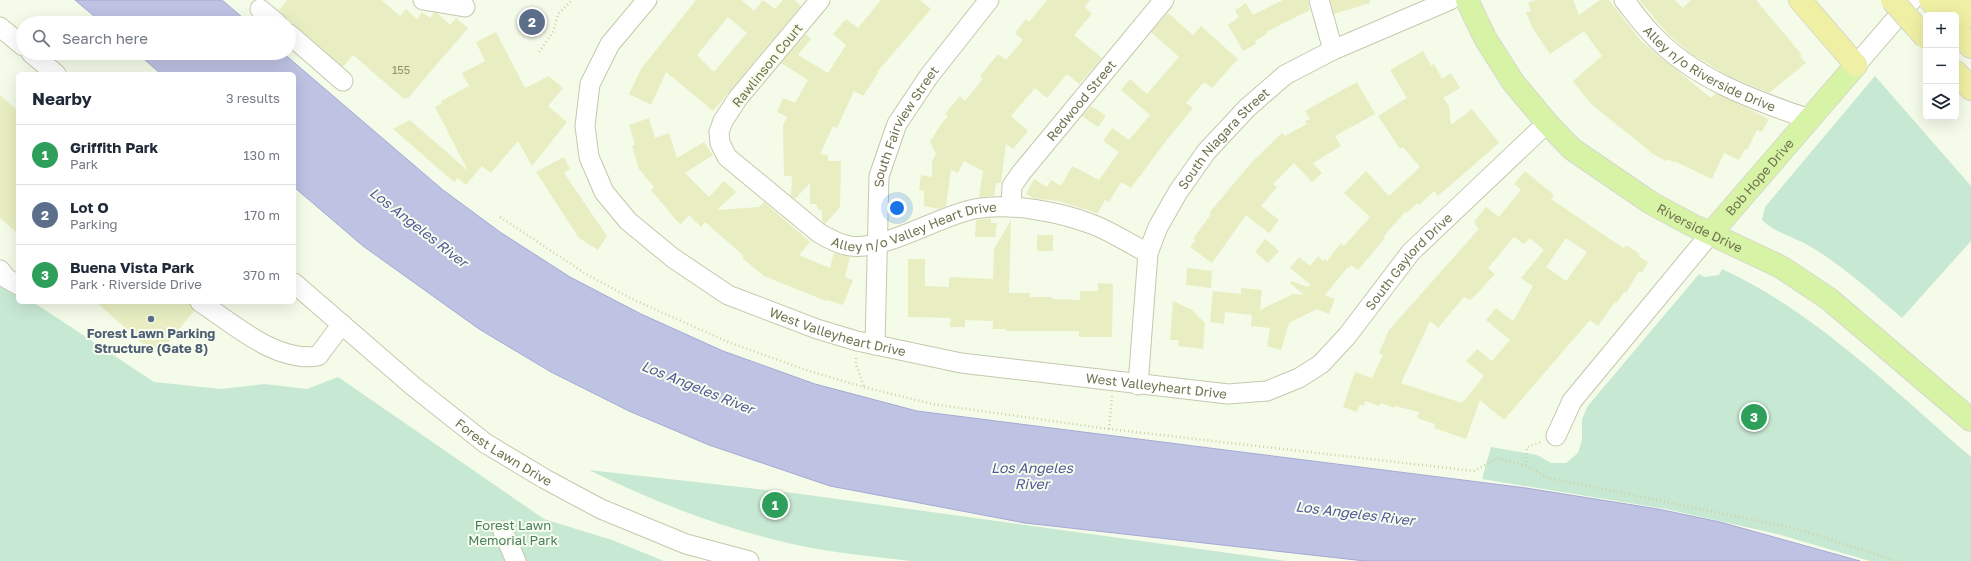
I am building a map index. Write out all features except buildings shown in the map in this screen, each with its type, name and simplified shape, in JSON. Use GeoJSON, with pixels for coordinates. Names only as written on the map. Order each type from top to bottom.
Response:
{"type":"FeatureCollection","features":[{"type":"Feature","properties":{"kind":"highway"},"geometry":{"type":"LineString","coordinates":[[1800,0],[1856,66]]}},
{"type":"Feature","properties":{"kind":"highway"},"geometry":{"type":"LineString","coordinates":[[1892,0],[1923,35]]}},
{"type":"Feature","properties":{"kind":"highway"},"geometry":{"type":"LineString","coordinates":[[1930,0],[1958,9]]}},
{"type":"Feature","properties":{"kind":"highway"},"geometry":{"type":"LineString","coordinates":[[1959,33],[1971,47]]}},
{"type":"Feature","properties":{"kind":"highway"},"geometry":{"type":"LineString","coordinates":[[1959,75],[1971,89]]}},
{"type":"Feature","properties":{"kind":"main road","name":"Riverside Drive"},"geometry":{"type":"LineString","coordinates":[[1467,0],[1485,38],[1513,82],[1547,123],[1572,149],[1651,203],[1690,224],[1781,267],[1829,298],[1971,420]]}},
{"type":"Feature","properties":{"kind":"main road","name":"Bob Hope Drive"},"geometry":{"type":"LineString","coordinates":[[1711,233],[1856,66]]}},
{"type":"Feature","properties":{"kind":"street"},"geometry":{"type":"LineString","coordinates":[[424,0],[465,7]]}},
{"type":"Feature","properties":{"kind":"street","name":"West Valleyheart Drive"},"geometry":{"type":"LineString","coordinates":[[647,0],[610,44],[590,84],[585,126],[589,157],[604,192],[628,221],[673,258],[728,295],[817,329],[857,341],[961,363],[1138,385],[1228,394],[1267,391]]}},
{"type":"Feature","properties":{"kind":"street","name":"Rawlinson Court"},"geometry":{"type":"LineString","coordinates":[[719,132],[723,120],[738,98],[820,0]]}},
{"type":"Feature","properties":{"kind":"street","name":"South Fairview Street"},"geometry":{"type":"LineString","coordinates":[[875,345],[880,176],[897,124],[929,76],[989,0]]}},
{"type":"Feature","properties":{"kind":"street","name":"Redwood Street"},"geometry":{"type":"LineString","coordinates":[[1011,207],[1012,186],[1021,173],[1164,0]]}},
{"type":"Feature","properties":{"kind":"street"},"geometry":{"type":"LineString","coordinates":[[1319,0],[1333,50]]}},
{"type":"Feature","properties":{"kind":"street","name":"South Niagara Street"},"geometry":{"type":"LineString","coordinates":[[1138,385],[1148,253],[1158,227],[1178,192],[1206,152],[1247,108],[1286,75],[1333,50],[1450,0]]}},
{"type":"Feature","properties":{"kind":"street","name":"Alley n/o Riverside Drive"},"geometry":{"type":"LineString","coordinates":[[1624,0],[1652,34],[1679,58],[1714,81],[1809,119]]}},
{"type":"Feature","properties":{"kind":"street","name":"Bob Hope Drive"},"geometry":{"type":"LineString","coordinates":[[1856,66],[1912,0]]}},
{"type":"Feature","properties":{"kind":"street"},"geometry":{"type":"LineString","coordinates":[[260,9],[268,16]]}},
{"type":"Feature","properties":{"kind":"street"},"geometry":{"type":"LineString","coordinates":[[0,26],[16,40]]}},
{"type":"Feature","properties":{"kind":"street"},"geometry":{"type":"LineString","coordinates":[[296,40],[343,81]]}},
{"type":"Feature","properties":{"kind":"street"},"geometry":{"type":"LineString","coordinates":[[39,60],[54,72]]}},
{"type":"Feature","properties":{"kind":"street","name":"South Gaylord Drive"},"geometry":{"type":"LineString","coordinates":[[1267,391],[1299,378],[1321,364],[1347,336],[1411,252],[1547,123]]}},
{"type":"Feature","properties":{"kind":"street","name":"Alley n/o Valley Heart Drive"},"geometry":{"type":"LineString","coordinates":[[719,132],[720,143],[727,157],[819,233],[836,242],[851,246],[878,242],[975,208],[1011,207],[1053,213],[1094,225],[1148,253]]}},
{"type":"Feature","properties":{"kind":"street","name":"Bob Hope Drive"},"geometry":{"type":"LineString","coordinates":[[1556,436],[1572,401],[1711,233]]}},
{"type":"Feature","properties":{"kind":"street"},"geometry":{"type":"LineString","coordinates":[[0,270],[6,278],[16,284]]}},
{"type":"Feature","properties":{"kind":"street","name":"Forest Lawn Drive"},"geometry":{"type":"LineString","coordinates":[[296,285],[413,386],[485,443],[545,479],[601,509],[686,544],[749,561]]}},
{"type":"Feature","properties":{"kind":"street"},"geometry":{"type":"LineString","coordinates":[[203,304],[272,350],[304,358],[318,356],[342,324]]}},
{"type":"Feature","properties":{"kind":"street"},"geometry":{"type":"LineString","coordinates":[[503,531],[516,561]]}},
{"type":"Feature","properties":{"kind":"path"},"geometry":{"type":"LineString","coordinates":[[539,52],[553,32],[558,14],[572,0]]}},
{"type":"Feature","properties":{"kind":"path"},"geometry":{"type":"LineString","coordinates":[[500,217],[586,274],[632,299],[728,342],[812,372],[932,404],[1109,429],[1474,471],[1498,458],[1526,466],[1549,478],[1792,528],[1897,561]]}},
{"type":"Feature","properties":{"kind":"path"},"geometry":{"type":"LineString","coordinates":[[857,341],[856,364],[864,387]]}},
{"type":"Feature","properties":{"kind":"path"},"geometry":{"type":"LineString","coordinates":[[1109,429],[1113,382]]}},
{"type":"Feature","properties":{"kind":"path"},"geometry":{"type":"LineString","coordinates":[[1526,466],[1527,447],[1556,436]]}},
{"type":"Feature","properties":{"kind":"green space"},"geometry":{"type":"Polygon","coordinates":[[[1875,76],[1971,186],[1971,241],[1902,318],[1859,281],[1825,256],[1807,244],[1767,225],[1762,220],[1765,207],[1875,76]]]}},
{"type":"Feature","properties":{"kind":"green space"},"geometry":{"type":"Polygon","coordinates":[[[1722,269],[1757,287],[1822,330],[1853,354],[1971,457],[1971,561],[1870,561],[1777,534],[1666,509],[1482,479],[1491,447],[1537,455],[1551,463],[1566,463],[1578,453],[1582,440],[1582,420],[1587,407],[1699,274],[1704,277],[1719,275],[1722,269]]]}},
{"type":"Feature","properties":{"kind":"green space","name":"Forest Lawn Memorial Park"},"geometry":{"type":"Polygon","coordinates":[[[0,278],[16,290],[16,304],[36,304],[154,382],[221,389],[264,384],[307,389],[338,377],[544,519],[612,540],[664,561],[0,561],[0,278]]]}},
{"type":"Feature","properties":{"kind":"green space"},"geometry":{"type":"Polygon","coordinates":[[[589,470],[801,494],[1287,561],[911,561],[849,554],[783,542],[726,526],[643,495],[589,470]]]}},
{"type":"Feature","properties":{"kind":"water"},"geometry":{"type":"Polygon","coordinates":[[[75,0],[222,0],[241,16],[94,16],[75,0]]]}},
{"type":"Feature","properties":{"kind":"water","name":"Los Angeles River"},"geometry":{"type":"Polygon","coordinates":[[[145,60],[291,60],[443,190],[500,232],[570,277],[641,314],[723,351],[815,384],[917,411],[1526,488],[1658,509],[1720,522],[1860,561],[1365,561],[1025,523],[830,486],[709,445],[629,411],[551,372],[479,329],[363,246],[296,189],[296,72],[159,72],[145,60]]]}},
{"type":"Feature","properties":{"kind":"place","name":"Lot O"},"geometry":{"type":"Point","coordinates":[532,22]}},
{"type":"Feature","properties":{"kind":"place","name":"Forest Lawn Parking Structure (Gate 8)"},"geometry":{"type":"Point","coordinates":[151,319]}},
{"type":"Feature","properties":{"kind":"place","name":"Buena Vista Park"},"geometry":{"type":"Point","coordinates":[1754,417]}},
{"type":"Feature","properties":{"kind":"place","name":"Griffith Park"},"geometry":{"type":"Point","coordinates":[775,505]}}]}
